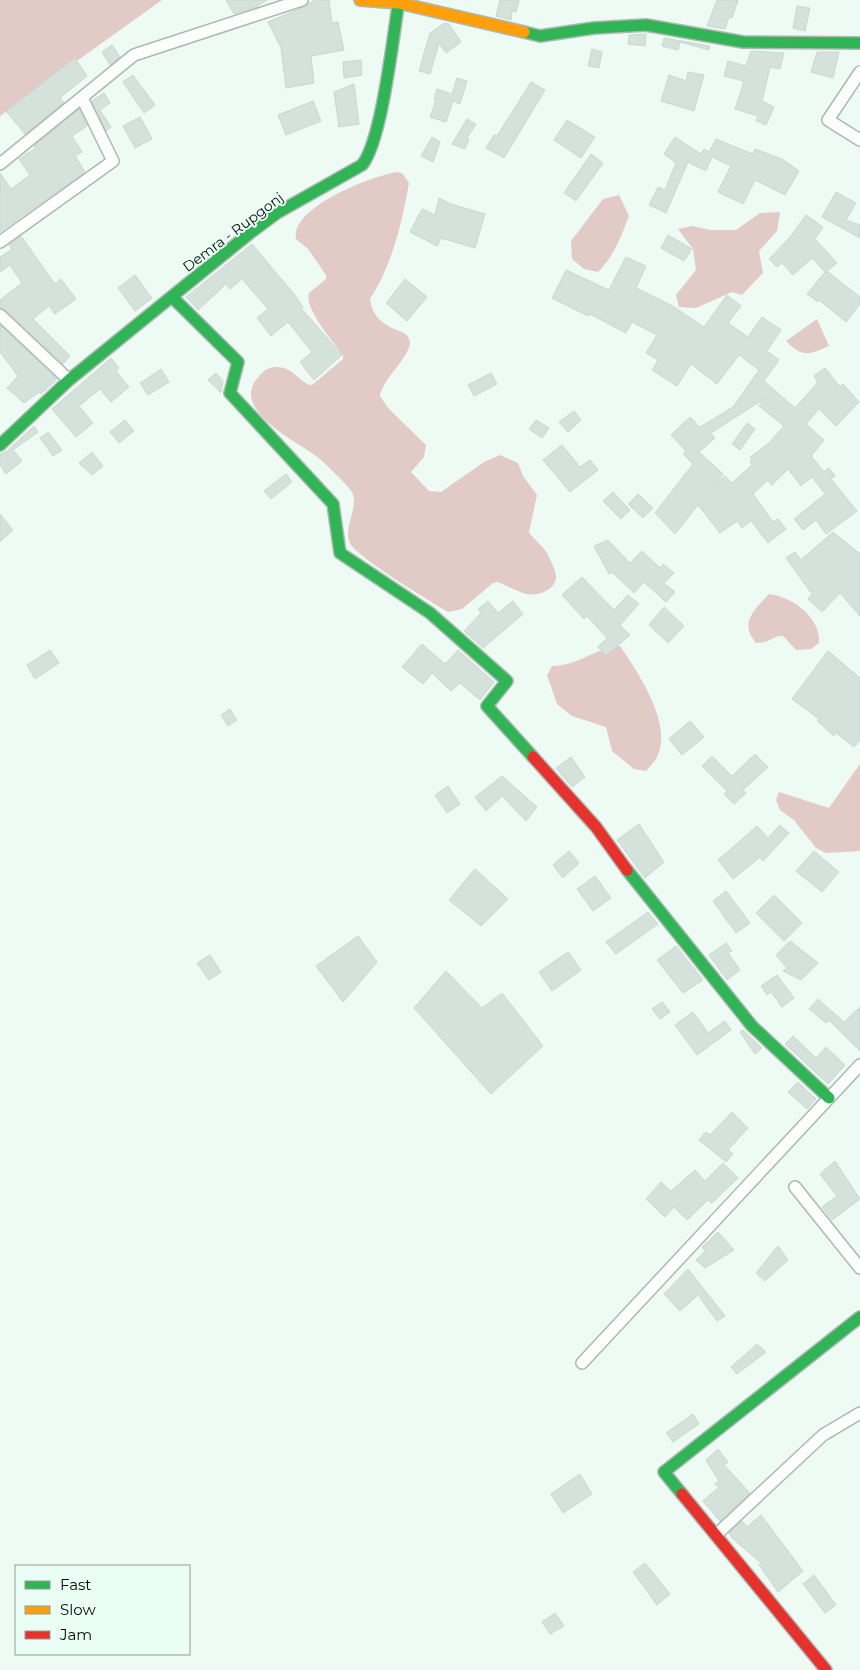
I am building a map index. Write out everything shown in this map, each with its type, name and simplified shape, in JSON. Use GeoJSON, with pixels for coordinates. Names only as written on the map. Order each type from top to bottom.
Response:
{"type":"FeatureCollection","features":[{"type":"Feature","properties":{"kind":"street"},"geometry":{"type":"LineString","coordinates":[[0,164],[134,55],[302,0]]}},
{"type":"Feature","properties":{"kind":"street"},"geometry":{"type":"LineString","coordinates":[[360,0],[399,2],[540,36],[594,28],[646,25],[743,42],[860,43]]}},
{"type":"Feature","properties":{"kind":"street","name":"Demra - Rupgonj"},"geometry":{"type":"LineString","coordinates":[[0,445],[69,380],[278,213],[352,173],[368,158],[376,136],[399,2]]}},
{"type":"Feature","properties":{"kind":"street"},"geometry":{"type":"LineString","coordinates":[[860,72],[828,120],[860,140]]}},
{"type":"Feature","properties":{"kind":"street"},"geometry":{"type":"LineString","coordinates":[[0,242],[113,161],[82,98]]}},
{"type":"Feature","properties":{"kind":"street"},"geometry":{"type":"LineString","coordinates":[[172,297],[238,362],[230,393],[333,504],[340,553],[430,613],[507,681],[487,706],[596,826],[631,875],[752,1026],[829,1098]]}},
{"type":"Feature","properties":{"kind":"street"},"geometry":{"type":"LineString","coordinates":[[0,315],[69,380]]}},
{"type":"Feature","properties":{"kind":"street"},"geometry":{"type":"LineString","coordinates":[[582,1364],[860,1065]]}},
{"type":"Feature","properties":{"kind":"street"},"geometry":{"type":"LineString","coordinates":[[795,1187],[860,1268]]}},
{"type":"Feature","properties":{"kind":"street"},"geometry":{"type":"LineString","coordinates":[[826,1670],[664,1472],[860,1317]]}},
{"type":"Feature","properties":{"kind":"street"},"geometry":{"type":"LineString","coordinates":[[716,1536],[822,1435],[860,1413]]}},
{"type":"Feature","properties":{"kind":"shaded area"},"geometry":{"type":"Polygon","coordinates":[[[0,0],[162,0],[0,116],[0,0]]]}},
{"type":"Feature","properties":{"kind":"shaded area"},"geometry":{"type":"Polygon","coordinates":[[[398,172],[403,174],[409,183],[403,213],[390,258],[370,299],[373,310],[379,319],[407,336],[410,343],[408,351],[388,379],[380,396],[388,408],[426,445],[424,457],[411,472],[429,491],[441,492],[484,462],[500,455],[518,463],[523,476],[537,495],[529,532],[547,553],[556,576],[552,587],[544,592],[527,594],[498,582],[493,583],[462,609],[448,612],[394,579],[355,550],[350,543],[348,529],[354,501],[353,494],[349,488],[320,459],[272,426],[260,415],[253,404],[251,392],[256,380],[268,369],[274,367],[283,368],[312,385],[343,359],[343,356],[311,308],[309,293],[326,279],[326,275],[308,249],[296,239],[298,227],[306,215],[336,195],[371,179],[398,172]]]}},
{"type":"Feature","properties":{"kind":"shaded area"},"geometry":{"type":"Polygon","coordinates":[[[619,195],[629,216],[620,239],[613,253],[598,272],[584,269],[572,259],[571,241],[603,199],[619,195]]]}},
{"type":"Feature","properties":{"kind":"shaded area"},"geometry":{"type":"Polygon","coordinates":[[[780,212],[777,231],[759,251],[763,273],[742,295],[732,292],[696,308],[679,307],[676,295],[696,270],[693,249],[678,229],[692,226],[710,230],[736,230],[760,213],[780,212]]]}},
{"type":"Feature","properties":{"kind":"shaded area"},"geometry":{"type":"Polygon","coordinates":[[[817,319],[829,346],[806,353],[797,350],[786,341],[817,319]]]}},
{"type":"Feature","properties":{"kind":"shaded area"},"geometry":{"type":"Polygon","coordinates":[[[769,594],[787,599],[803,610],[815,625],[819,643],[811,649],[796,650],[783,636],[756,643],[749,629],[750,617],[769,594]]]}},
{"type":"Feature","properties":{"kind":"shaded area"},"geometry":{"type":"Polygon","coordinates":[[[620,646],[636,670],[658,716],[661,746],[656,759],[646,771],[634,769],[612,751],[606,727],[572,716],[557,704],[547,675],[552,666],[571,663],[602,650],[620,646]]]}},
{"type":"Feature","properties":{"kind":"shaded area"},"geometry":{"type":"Polygon","coordinates":[[[860,764],[860,851],[826,853],[816,848],[794,820],[780,810],[776,800],[779,792],[829,808],[860,764]]]}},
{"type":"Feature","properties":{"kind":"building"},"geometry":{"type":"Polygon","coordinates":[[[226,0],[267,0],[256,7],[234,14],[226,0]]]}},
{"type":"Feature","properties":{"kind":"building"},"geometry":{"type":"Polygon","coordinates":[[[315,0],[329,0],[332,23],[338,22],[344,50],[311,56],[314,83],[286,88],[281,48],[268,22],[304,7],[315,0]]]}},
{"type":"Feature","properties":{"kind":"building"},"geometry":{"type":"Polygon","coordinates":[[[500,0],[519,0],[516,12],[512,11],[511,20],[496,16],[500,0]]]}},
{"type":"Feature","properties":{"kind":"building"},"geometry":{"type":"Polygon","coordinates":[[[717,0],[738,0],[732,18],[729,17],[725,29],[707,26],[717,0]]]}},
{"type":"Feature","properties":{"kind":"building"},"geometry":{"type":"Polygon","coordinates":[[[797,6],[810,8],[805,31],[793,28],[797,6]]]}},
{"type":"Feature","properties":{"kind":"building"},"geometry":{"type":"Polygon","coordinates":[[[444,23],[449,24],[461,42],[446,53],[439,43],[430,74],[419,71],[430,33],[444,23]]]}},
{"type":"Feature","properties":{"kind":"building"},"geometry":{"type":"Polygon","coordinates":[[[646,34],[645,46],[628,44],[629,35],[646,34]]]}},
{"type":"Feature","properties":{"kind":"building"},"geometry":{"type":"Polygon","coordinates":[[[664,38],[710,46],[709,50],[680,42],[678,50],[662,46],[664,38]]]}},
{"type":"Feature","properties":{"kind":"building"},"geometry":{"type":"Polygon","coordinates":[[[112,45],[120,57],[110,65],[102,52],[112,45]]]}},
{"type":"Feature","properties":{"kind":"building"},"geometry":{"type":"Polygon","coordinates":[[[592,49],[602,52],[599,68],[588,66],[592,49]]]}},
{"type":"Feature","properties":{"kind":"building"},"geometry":{"type":"Polygon","coordinates":[[[751,51],[784,53],[780,69],[770,67],[762,101],[774,107],[766,125],[756,121],[758,116],[735,109],[744,81],[724,76],[728,61],[746,66],[751,51]]]}},
{"type":"Feature","properties":{"kind":"building"},"geometry":{"type":"Polygon","coordinates":[[[817,52],[839,52],[833,78],[811,72],[817,52]]]}},
{"type":"Feature","properties":{"kind":"building"},"geometry":{"type":"Polygon","coordinates":[[[75,58],[87,76],[60,98],[64,103],[25,134],[6,111],[75,58]]]}},
{"type":"Feature","properties":{"kind":"building"},"geometry":{"type":"Polygon","coordinates":[[[361,60],[362,75],[344,78],[343,62],[361,60]]]}},
{"type":"Feature","properties":{"kind":"building"},"geometry":{"type":"Polygon","coordinates":[[[688,72],[704,75],[694,111],[661,101],[669,75],[686,81],[688,72]]]}},
{"type":"Feature","properties":{"kind":"building"},"geometry":{"type":"Polygon","coordinates":[[[133,75],[155,105],[144,113],[123,82],[133,75]]]}},
{"type":"Feature","properties":{"kind":"building"},"geometry":{"type":"Polygon","coordinates":[[[457,78],[467,81],[460,104],[453,101],[446,122],[430,117],[436,100],[434,99],[437,89],[452,94],[457,78]]]}},
{"type":"Feature","properties":{"kind":"building"},"geometry":{"type":"Polygon","coordinates":[[[531,82],[545,90],[504,158],[486,148],[494,135],[497,136],[531,82]]]}},
{"type":"Feature","properties":{"kind":"building"},"geometry":{"type":"Polygon","coordinates":[[[354,84],[359,124],[339,127],[334,92],[354,84]]]}},
{"type":"Feature","properties":{"kind":"building"},"geometry":{"type":"Polygon","coordinates":[[[104,93],[110,103],[100,110],[111,127],[106,131],[92,101],[104,93]]]}},
{"type":"Feature","properties":{"kind":"building"},"geometry":{"type":"Polygon","coordinates":[[[313,101],[321,121],[286,135],[278,115],[313,101]]]}},
{"type":"Feature","properties":{"kind":"building"},"geometry":{"type":"Polygon","coordinates":[[[79,109],[87,126],[72,136],[82,152],[75,156],[85,172],[0,232],[0,173],[11,189],[30,175],[19,159],[36,148],[34,146],[79,109]]]}},
{"type":"Feature","properties":{"kind":"building"},"geometry":{"type":"Polygon","coordinates":[[[140,117],[152,139],[135,148],[123,126],[140,117]]]}},
{"type":"Feature","properties":{"kind":"building"},"geometry":{"type":"Polygon","coordinates":[[[467,119],[476,124],[467,138],[469,139],[465,149],[452,144],[467,119]]]}},
{"type":"Feature","properties":{"kind":"building"},"geometry":{"type":"Polygon","coordinates":[[[567,120],[595,137],[581,158],[554,140],[567,120]]]}},
{"type":"Feature","properties":{"kind":"building"},"geometry":{"type":"Polygon","coordinates":[[[432,137],[440,142],[433,162],[421,156],[432,137]]]}},
{"type":"Feature","properties":{"kind":"building"},"geometry":{"type":"Polygon","coordinates":[[[675,137],[701,154],[704,149],[709,152],[716,139],[753,154],[755,149],[782,159],[799,171],[785,195],[755,180],[743,204],[718,192],[731,166],[712,157],[706,171],[688,162],[666,213],[649,205],[658,187],[665,190],[676,163],[664,154],[675,137]]]}},
{"type":"Feature","properties":{"kind":"building"},"geometry":{"type":"Polygon","coordinates":[[[591,154],[603,163],[576,201],[564,193],[591,154]]]}},
{"type":"Feature","properties":{"kind":"building"},"geometry":{"type":"Polygon","coordinates":[[[836,192],[856,203],[846,220],[860,225],[860,238],[822,217],[836,192]]]}},
{"type":"Feature","properties":{"kind":"building"},"geometry":{"type":"Polygon","coordinates":[[[439,198],[451,204],[485,214],[475,248],[441,238],[437,246],[410,232],[422,209],[435,215],[439,198]]]}},
{"type":"Feature","properties":{"kind":"building"},"geometry":{"type":"Polygon","coordinates":[[[806,215],[823,227],[815,239],[837,263],[827,271],[860,297],[860,304],[846,322],[819,300],[818,302],[807,294],[825,272],[812,258],[793,275],[782,263],[777,267],[769,259],[790,237],[806,215]]]}},
{"type":"Feature","properties":{"kind":"building"},"geometry":{"type":"Polygon","coordinates":[[[668,235],[692,249],[684,261],[661,248],[668,235]]]}},
{"type":"Feature","properties":{"kind":"building"},"geometry":{"type":"Polygon","coordinates":[[[21,236],[55,284],[61,279],[76,299],[55,314],[49,306],[33,319],[70,356],[63,364],[5,310],[0,308],[0,300],[22,283],[10,265],[0,272],[0,257],[12,249],[9,245],[21,236]]]}},
{"type":"Feature","properties":{"kind":"building"},"geometry":{"type":"Polygon","coordinates":[[[252,244],[294,294],[303,307],[301,308],[342,355],[314,380],[300,362],[312,352],[288,322],[271,336],[257,318],[268,309],[242,279],[230,289],[226,284],[198,310],[186,297],[252,244]]]}},
{"type":"Feature","properties":{"kind":"building"},"geometry":{"type":"Polygon","coordinates":[[[626,257],[646,266],[636,288],[671,305],[704,327],[727,295],[741,306],[728,323],[748,337],[762,317],[781,330],[767,351],[779,360],[764,381],[795,408],[818,382],[814,376],[825,368],[840,387],[843,384],[859,402],[836,426],[819,409],[806,424],[824,440],[811,456],[824,472],[829,468],[835,476],[831,479],[857,511],[826,534],[816,520],[803,530],[794,519],[825,494],[812,477],[801,486],[788,469],[772,485],[768,480],[753,494],[773,522],[778,519],[786,529],[768,543],[751,521],[742,528],[737,521],[720,533],[698,505],[675,534],[655,513],[693,464],[683,454],[686,451],[671,435],[690,417],[700,427],[733,407],[759,370],[739,355],[717,384],[691,364],[677,386],[652,370],[658,360],[646,353],[657,335],[632,322],[626,333],[590,314],[588,316],[552,298],[566,270],[609,290],[626,257]],[[764,399],[711,433],[715,438],[699,452],[723,474],[716,483],[725,476],[732,483],[752,465],[750,457],[769,443],[784,426],[759,406],[764,399]]]}},
{"type":"Feature","properties":{"kind":"building"},"geometry":{"type":"Polygon","coordinates":[[[135,275],[152,298],[135,311],[118,288],[135,275]]]}},
{"type":"Feature","properties":{"kind":"building"},"geometry":{"type":"Polygon","coordinates":[[[405,279],[427,297],[407,321],[386,303],[405,279]]]}},
{"type":"Feature","properties":{"kind":"building"},"geometry":{"type":"Polygon","coordinates":[[[0,325],[57,379],[41,394],[39,392],[24,403],[7,388],[18,376],[0,352],[0,325]]]}},
{"type":"Feature","properties":{"kind":"building"},"geometry":{"type":"Polygon","coordinates":[[[111,358],[119,368],[116,371],[129,387],[111,402],[100,389],[79,406],[93,423],[76,437],[52,409],[111,358]]]}},
{"type":"Feature","properties":{"kind":"building"},"geometry":{"type":"Polygon","coordinates":[[[161,369],[169,382],[148,395],[140,383],[161,369]]]}},
{"type":"Feature","properties":{"kind":"building"},"geometry":{"type":"Polygon","coordinates":[[[216,373],[223,381],[221,393],[208,380],[216,373]]]}},
{"type":"Feature","properties":{"kind":"building"},"geometry":{"type":"Polygon","coordinates":[[[491,373],[497,384],[474,396],[468,385],[491,373]]]}},
{"type":"Feature","properties":{"kind":"building"},"geometry":{"type":"Polygon","coordinates":[[[574,411],[581,420],[568,432],[559,422],[574,411]]]}},
{"type":"Feature","properties":{"kind":"building"},"geometry":{"type":"Polygon","coordinates":[[[125,420],[134,431],[119,443],[110,432],[125,420]]]}},
{"type":"Feature","properties":{"kind":"building"},"geometry":{"type":"Polygon","coordinates":[[[536,420],[549,428],[542,438],[529,429],[536,420]]]}},
{"type":"Feature","properties":{"kind":"building"},"geometry":{"type":"Polygon","coordinates":[[[747,423],[755,429],[740,450],[732,444],[747,423]]]}},
{"type":"Feature","properties":{"kind":"building"},"geometry":{"type":"Polygon","coordinates":[[[34,426],[38,432],[13,450],[22,461],[6,474],[0,465],[0,454],[6,452],[34,426]]]}},
{"type":"Feature","properties":{"kind":"building"},"geometry":{"type":"Polygon","coordinates":[[[48,432],[62,450],[53,456],[40,438],[48,432]]]}},
{"type":"Feature","properties":{"kind":"building"},"geometry":{"type":"Polygon","coordinates":[[[562,445],[580,467],[590,460],[598,470],[570,492],[543,460],[562,445]]]}},
{"type":"Feature","properties":{"kind":"building"},"geometry":{"type":"Polygon","coordinates":[[[92,452],[103,466],[92,475],[79,463],[92,452]]]}},
{"type":"Feature","properties":{"kind":"building"},"geometry":{"type":"Polygon","coordinates":[[[286,474],[292,482],[271,499],[264,491],[286,474]]]}},
{"type":"Feature","properties":{"kind":"building"},"geometry":{"type":"Polygon","coordinates":[[[613,492],[630,510],[621,519],[603,501],[613,492]]]}},
{"type":"Feature","properties":{"kind":"building"},"geometry":{"type":"Polygon","coordinates":[[[638,494],[653,508],[643,518],[628,504],[638,494]]]}},
{"type":"Feature","properties":{"kind":"building"},"geometry":{"type":"Polygon","coordinates":[[[0,514],[13,530],[0,542],[0,514]]]}},
{"type":"Feature","properties":{"kind":"building"},"geometry":{"type":"Polygon","coordinates":[[[833,532],[860,554],[860,616],[840,593],[822,612],[808,599],[812,594],[786,558],[795,552],[801,560],[833,532]]]}},
{"type":"Feature","properties":{"kind":"building"},"geometry":{"type":"Polygon","coordinates":[[[608,540],[630,563],[642,551],[660,568],[663,564],[674,573],[664,583],[675,592],[666,602],[644,582],[634,593],[612,572],[609,574],[594,546],[608,540]]]}},
{"type":"Feature","properties":{"kind":"building"},"geometry":{"type":"Polygon","coordinates":[[[582,577],[614,610],[628,595],[639,604],[620,625],[630,635],[606,656],[598,647],[607,638],[587,616],[584,619],[562,595],[582,577]]]}},
{"type":"Feature","properties":{"kind":"building"},"geometry":{"type":"Polygon","coordinates":[[[488,601],[498,613],[513,601],[523,614],[483,648],[464,631],[481,613],[478,609],[488,601]]]}},
{"type":"Feature","properties":{"kind":"building"},"geometry":{"type":"Polygon","coordinates":[[[664,607],[684,626],[668,643],[649,625],[664,607]]]}},
{"type":"Feature","properties":{"kind":"building"},"geometry":{"type":"Polygon","coordinates":[[[422,644],[445,664],[458,650],[494,682],[480,700],[460,683],[451,691],[432,673],[423,684],[402,667],[422,644]]]}},
{"type":"Feature","properties":{"kind":"building"},"geometry":{"type":"Polygon","coordinates":[[[50,650],[59,663],[35,679],[27,665],[50,650]]]}},
{"type":"Feature","properties":{"kind":"building"},"geometry":{"type":"Polygon","coordinates":[[[828,651],[860,678],[860,740],[854,747],[836,733],[834,736],[817,721],[819,719],[792,699],[828,651]]]}},
{"type":"Feature","properties":{"kind":"building"},"geometry":{"type":"Polygon","coordinates":[[[230,709],[237,720],[228,726],[221,715],[230,709]]]}},
{"type":"Feature","properties":{"kind":"building"},"geometry":{"type":"Polygon","coordinates":[[[690,721],[704,737],[682,755],[669,739],[690,721]]]}},
{"type":"Feature","properties":{"kind":"building"},"geometry":{"type":"Polygon","coordinates":[[[755,754],[768,767],[743,790],[746,793],[734,804],[724,794],[727,791],[702,766],[712,756],[732,776],[755,754]]]}},
{"type":"Feature","properties":{"kind":"building"},"geometry":{"type":"Polygon","coordinates":[[[571,757],[585,777],[572,787],[556,768],[571,757]]]}},
{"type":"Feature","properties":{"kind":"building"},"geometry":{"type":"Polygon","coordinates":[[[502,776],[537,807],[526,821],[502,796],[486,811],[475,797],[502,776]]]}},
{"type":"Feature","properties":{"kind":"building"},"geometry":{"type":"Polygon","coordinates":[[[448,786],[460,804],[447,813],[435,795],[448,786]]]}},
{"type":"Feature","properties":{"kind":"building"},"geometry":{"type":"Polygon","coordinates":[[[639,824],[664,862],[645,878],[617,840],[639,824]]]}},
{"type":"Feature","properties":{"kind":"building"},"geometry":{"type":"Polygon","coordinates":[[[780,825],[789,833],[763,861],[760,857],[733,879],[718,860],[757,826],[768,838],[780,825]]]}},
{"type":"Feature","properties":{"kind":"building"},"geometry":{"type":"Polygon","coordinates":[[[569,851],[579,863],[563,878],[553,865],[569,851]]]}},
{"type":"Feature","properties":{"kind":"building"},"geometry":{"type":"Polygon","coordinates":[[[814,851],[839,872],[822,892],[796,871],[814,851]]]}},
{"type":"Feature","properties":{"kind":"building"},"geometry":{"type":"Polygon","coordinates":[[[475,869],[508,899],[481,926],[449,900],[475,869]]]}},
{"type":"Feature","properties":{"kind":"building"},"geometry":{"type":"Polygon","coordinates":[[[595,876],[611,898],[593,911],[577,889],[595,876]]]}},
{"type":"Feature","properties":{"kind":"building"},"geometry":{"type":"Polygon","coordinates":[[[726,891],[750,923],[736,933],[713,901],[726,891]]]}},
{"type":"Feature","properties":{"kind":"building"},"geometry":{"type":"Polygon","coordinates":[[[774,895],[802,923],[784,941],[756,913],[774,895]]]}},
{"type":"Feature","properties":{"kind":"building"},"geometry":{"type":"Polygon","coordinates":[[[648,912],[658,924],[616,954],[606,942],[648,912]]]}},
{"type":"Feature","properties":{"kind":"building"},"geometry":{"type":"Polygon","coordinates":[[[358,936],[377,962],[343,1002],[316,966],[358,936]]]}},
{"type":"Feature","properties":{"kind":"building"},"geometry":{"type":"Polygon","coordinates":[[[790,941],[818,963],[801,980],[783,971],[787,968],[776,955],[790,941]]]}},
{"type":"Feature","properties":{"kind":"building"},"geometry":{"type":"Polygon","coordinates":[[[726,943],[732,951],[728,953],[740,970],[727,980],[709,955],[726,943]]]}},
{"type":"Feature","properties":{"kind":"building"},"geometry":{"type":"Polygon","coordinates":[[[676,946],[703,980],[683,993],[657,960],[676,946]]]}},
{"type":"Feature","properties":{"kind":"building"},"geometry":{"type":"Polygon","coordinates":[[[568,952],[581,970],[552,991],[539,972],[568,952]]]}},
{"type":"Feature","properties":{"kind":"building"},"geometry":{"type":"Polygon","coordinates":[[[210,955],[221,972],[209,980],[197,963],[210,955]]]}},
{"type":"Feature","properties":{"kind":"building"},"geometry":{"type":"Polygon","coordinates":[[[446,971],[482,1008],[502,993],[543,1046],[491,1094],[414,1008],[446,971]]]}},
{"type":"Feature","properties":{"kind":"building"},"geometry":{"type":"Polygon","coordinates":[[[777,975],[794,998],[782,1007],[771,992],[767,995],[761,986],[777,975]]]}},
{"type":"Feature","properties":{"kind":"building"},"geometry":{"type":"Polygon","coordinates":[[[818,999],[844,1022],[860,1007],[860,1051],[829,1020],[826,1023],[809,1009],[818,999]]]}},
{"type":"Feature","properties":{"kind":"building"},"geometry":{"type":"Polygon","coordinates":[[[662,1002],[670,1012],[660,1019],[652,1009],[662,1002]]]}},
{"type":"Feature","properties":{"kind":"building"},"geometry":{"type":"Polygon","coordinates":[[[693,1012],[708,1033],[725,1021],[731,1030],[697,1055],[675,1025],[693,1012]]]}},
{"type":"Feature","properties":{"kind":"building"},"geometry":{"type":"Polygon","coordinates":[[[743,1030],[762,1048],[755,1054],[740,1032],[743,1030]]]}},
{"type":"Feature","properties":{"kind":"building"},"geometry":{"type":"Polygon","coordinates":[[[793,1036],[816,1058],[826,1047],[845,1065],[828,1084],[785,1044],[793,1036]]]}},
{"type":"Feature","properties":{"kind":"building"},"geometry":{"type":"Polygon","coordinates":[[[798,1082],[816,1099],[807,1109],[788,1092],[798,1082]]]}},
{"type":"Feature","properties":{"kind":"building"},"geometry":{"type":"Polygon","coordinates":[[[732,1112],[748,1128],[728,1150],[733,1154],[726,1162],[699,1140],[706,1132],[710,1135],[732,1112]]]}},
{"type":"Feature","properties":{"kind":"building"},"geometry":{"type":"Polygon","coordinates":[[[835,1161],[860,1199],[832,1220],[822,1207],[837,1196],[820,1174],[835,1161]]]}},
{"type":"Feature","properties":{"kind":"building"},"geometry":{"type":"Polygon","coordinates":[[[723,1163],[738,1178],[712,1203],[708,1200],[687,1220],[674,1207],[665,1217],[646,1199],[661,1182],[671,1191],[695,1170],[705,1181],[723,1163]]]}},
{"type":"Feature","properties":{"kind":"building"},"geometry":{"type":"Polygon","coordinates":[[[718,1232],[734,1250],[705,1268],[696,1260],[705,1251],[702,1247],[718,1232]]]}},
{"type":"Feature","properties":{"kind":"building"},"geometry":{"type":"Polygon","coordinates":[[[778,1246],[788,1260],[765,1281],[756,1273],[778,1246]]]}},
{"type":"Feature","properties":{"kind":"building"},"geometry":{"type":"Polygon","coordinates":[[[688,1269],[725,1316],[717,1321],[698,1295],[680,1311],[664,1294],[688,1269]]]}},
{"type":"Feature","properties":{"kind":"building"},"geometry":{"type":"Polygon","coordinates":[[[757,1344],[766,1352],[737,1374],[731,1367],[757,1344]]]}},
{"type":"Feature","properties":{"kind":"building"},"geometry":{"type":"Polygon","coordinates":[[[693,1414],[699,1424],[673,1442],[666,1433],[693,1414]]]}},
{"type":"Feature","properties":{"kind":"building"},"geometry":{"type":"Polygon","coordinates":[[[718,1449],[728,1462],[724,1465],[750,1493],[720,1521],[703,1501],[719,1487],[715,1484],[719,1481],[706,1460],[718,1449]]]}},
{"type":"Feature","properties":{"kind":"building"},"geometry":{"type":"Polygon","coordinates":[[[580,1474],[592,1494],[563,1513],[551,1494],[580,1474]]]}},
{"type":"Feature","properties":{"kind":"building"},"geometry":{"type":"Polygon","coordinates":[[[761,1515],[803,1571],[778,1592],[759,1565],[761,1563],[732,1538],[729,1533],[742,1521],[747,1527],[761,1515]]]}},
{"type":"Feature","properties":{"kind":"building"},"geometry":{"type":"Polygon","coordinates":[[[645,1563],[670,1594],[657,1605],[633,1572],[645,1563]]]}},
{"type":"Feature","properties":{"kind":"building"},"geometry":{"type":"Polygon","coordinates":[[[814,1575],[836,1605],[825,1613],[803,1584],[814,1575]]]}},
{"type":"Feature","properties":{"kind":"building"},"geometry":{"type":"Polygon","coordinates":[[[555,1613],[564,1626],[550,1634],[542,1622],[555,1613]]]}},
{"type":"Feature","properties":{"kind":"traffic: fast"},"geometry":{"type":"LineString","coordinates":[[0,445],[69,380],[250,233],[277,213],[362,165],[369,152],[381,112],[399,0]]}},
{"type":"Feature","properties":{"kind":"traffic: fast"},"geometry":{"type":"LineString","coordinates":[[524,32],[540,36],[594,28],[646,25],[743,42],[860,43]]}},
{"type":"Feature","properties":{"kind":"traffic: fast"},"geometry":{"type":"LineString","coordinates":[[172,297],[238,362],[230,393],[333,504],[340,553],[430,613],[507,681],[487,706],[533,757]]}},
{"type":"Feature","properties":{"kind":"traffic: fast"},"geometry":{"type":"LineString","coordinates":[[627,870],[752,1026],[829,1098]]}},
{"type":"Feature","properties":{"kind":"traffic: fast"},"geometry":{"type":"LineString","coordinates":[[682,1494],[664,1472],[860,1317]]}},
{"type":"Feature","properties":{"kind":"traffic: slow"},"geometry":{"type":"LineString","coordinates":[[360,0],[399,3],[524,32]]}},
{"type":"Feature","properties":{"kind":"traffic: jam"},"geometry":{"type":"LineString","coordinates":[[533,757],[596,827],[627,870]]}},
{"type":"Feature","properties":{"kind":"traffic: jam"},"geometry":{"type":"LineString","coordinates":[[682,1494],[826,1670]]}}]}
